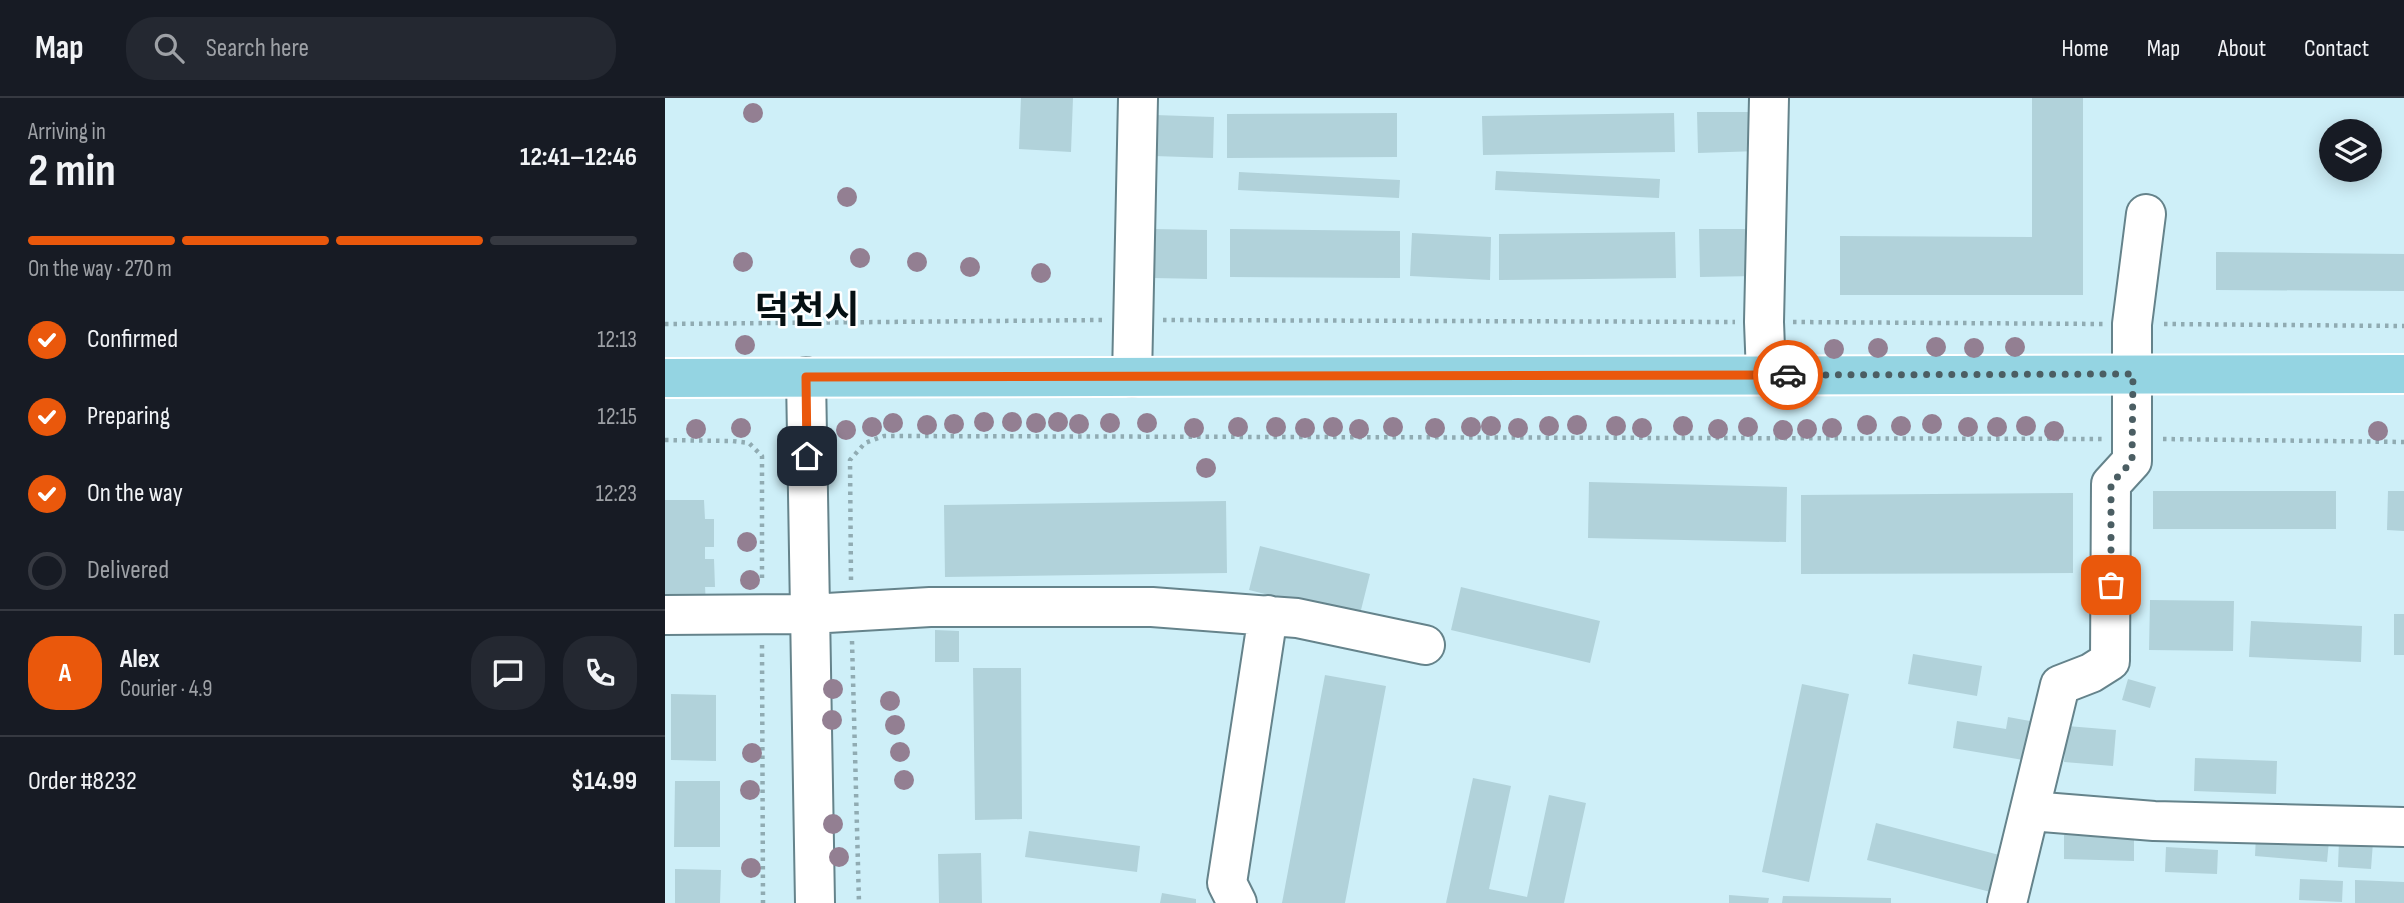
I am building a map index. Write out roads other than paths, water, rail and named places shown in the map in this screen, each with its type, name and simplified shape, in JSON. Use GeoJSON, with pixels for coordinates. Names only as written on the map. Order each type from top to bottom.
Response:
{"type":"FeatureCollection","features":[{"type":"Feature","properties":{"kind":"main road"},"geometry":{"type":"LineString","coordinates":[[665,378],[2404,374]]}},
{"type":"Feature","properties":{"kind":"street"},"geometry":{"type":"LineString","coordinates":[[1132,377],[1138,98]]}},
{"type":"Feature","properties":{"kind":"street"},"geometry":{"type":"LineString","coordinates":[[1766,375],[1764,322],[1769,98]]}},
{"type":"Feature","properties":{"kind":"street"},"geometry":{"type":"LineString","coordinates":[[2007,903],[2060,685],[2091,673],[2110,661],[2111,484],[2132,461],[2132,324],[2146,214]]}},
{"type":"Feature","properties":{"kind":"street"},"geometry":{"type":"LineString","coordinates":[[806,377],[815,903]]}},
{"type":"Feature","properties":{"kind":"street"},"geometry":{"type":"LineString","coordinates":[[665,615],[810,614],[930,607],[1152,607],[1297,618],[1425,645]]}},
{"type":"Feature","properties":{"kind":"street"},"geometry":{"type":"LineString","coordinates":[[1237,903],[1227,883],[1268,615]]}},
{"type":"Feature","properties":{"kind":"street"},"geometry":{"type":"LineString","coordinates":[[2030,811],[2154,821],[2404,827]]}},
{"type":"Feature","properties":{"kind":"district","name":"덕천시"},"geometry":{"type":"Point","coordinates":[807,311]}}]}
